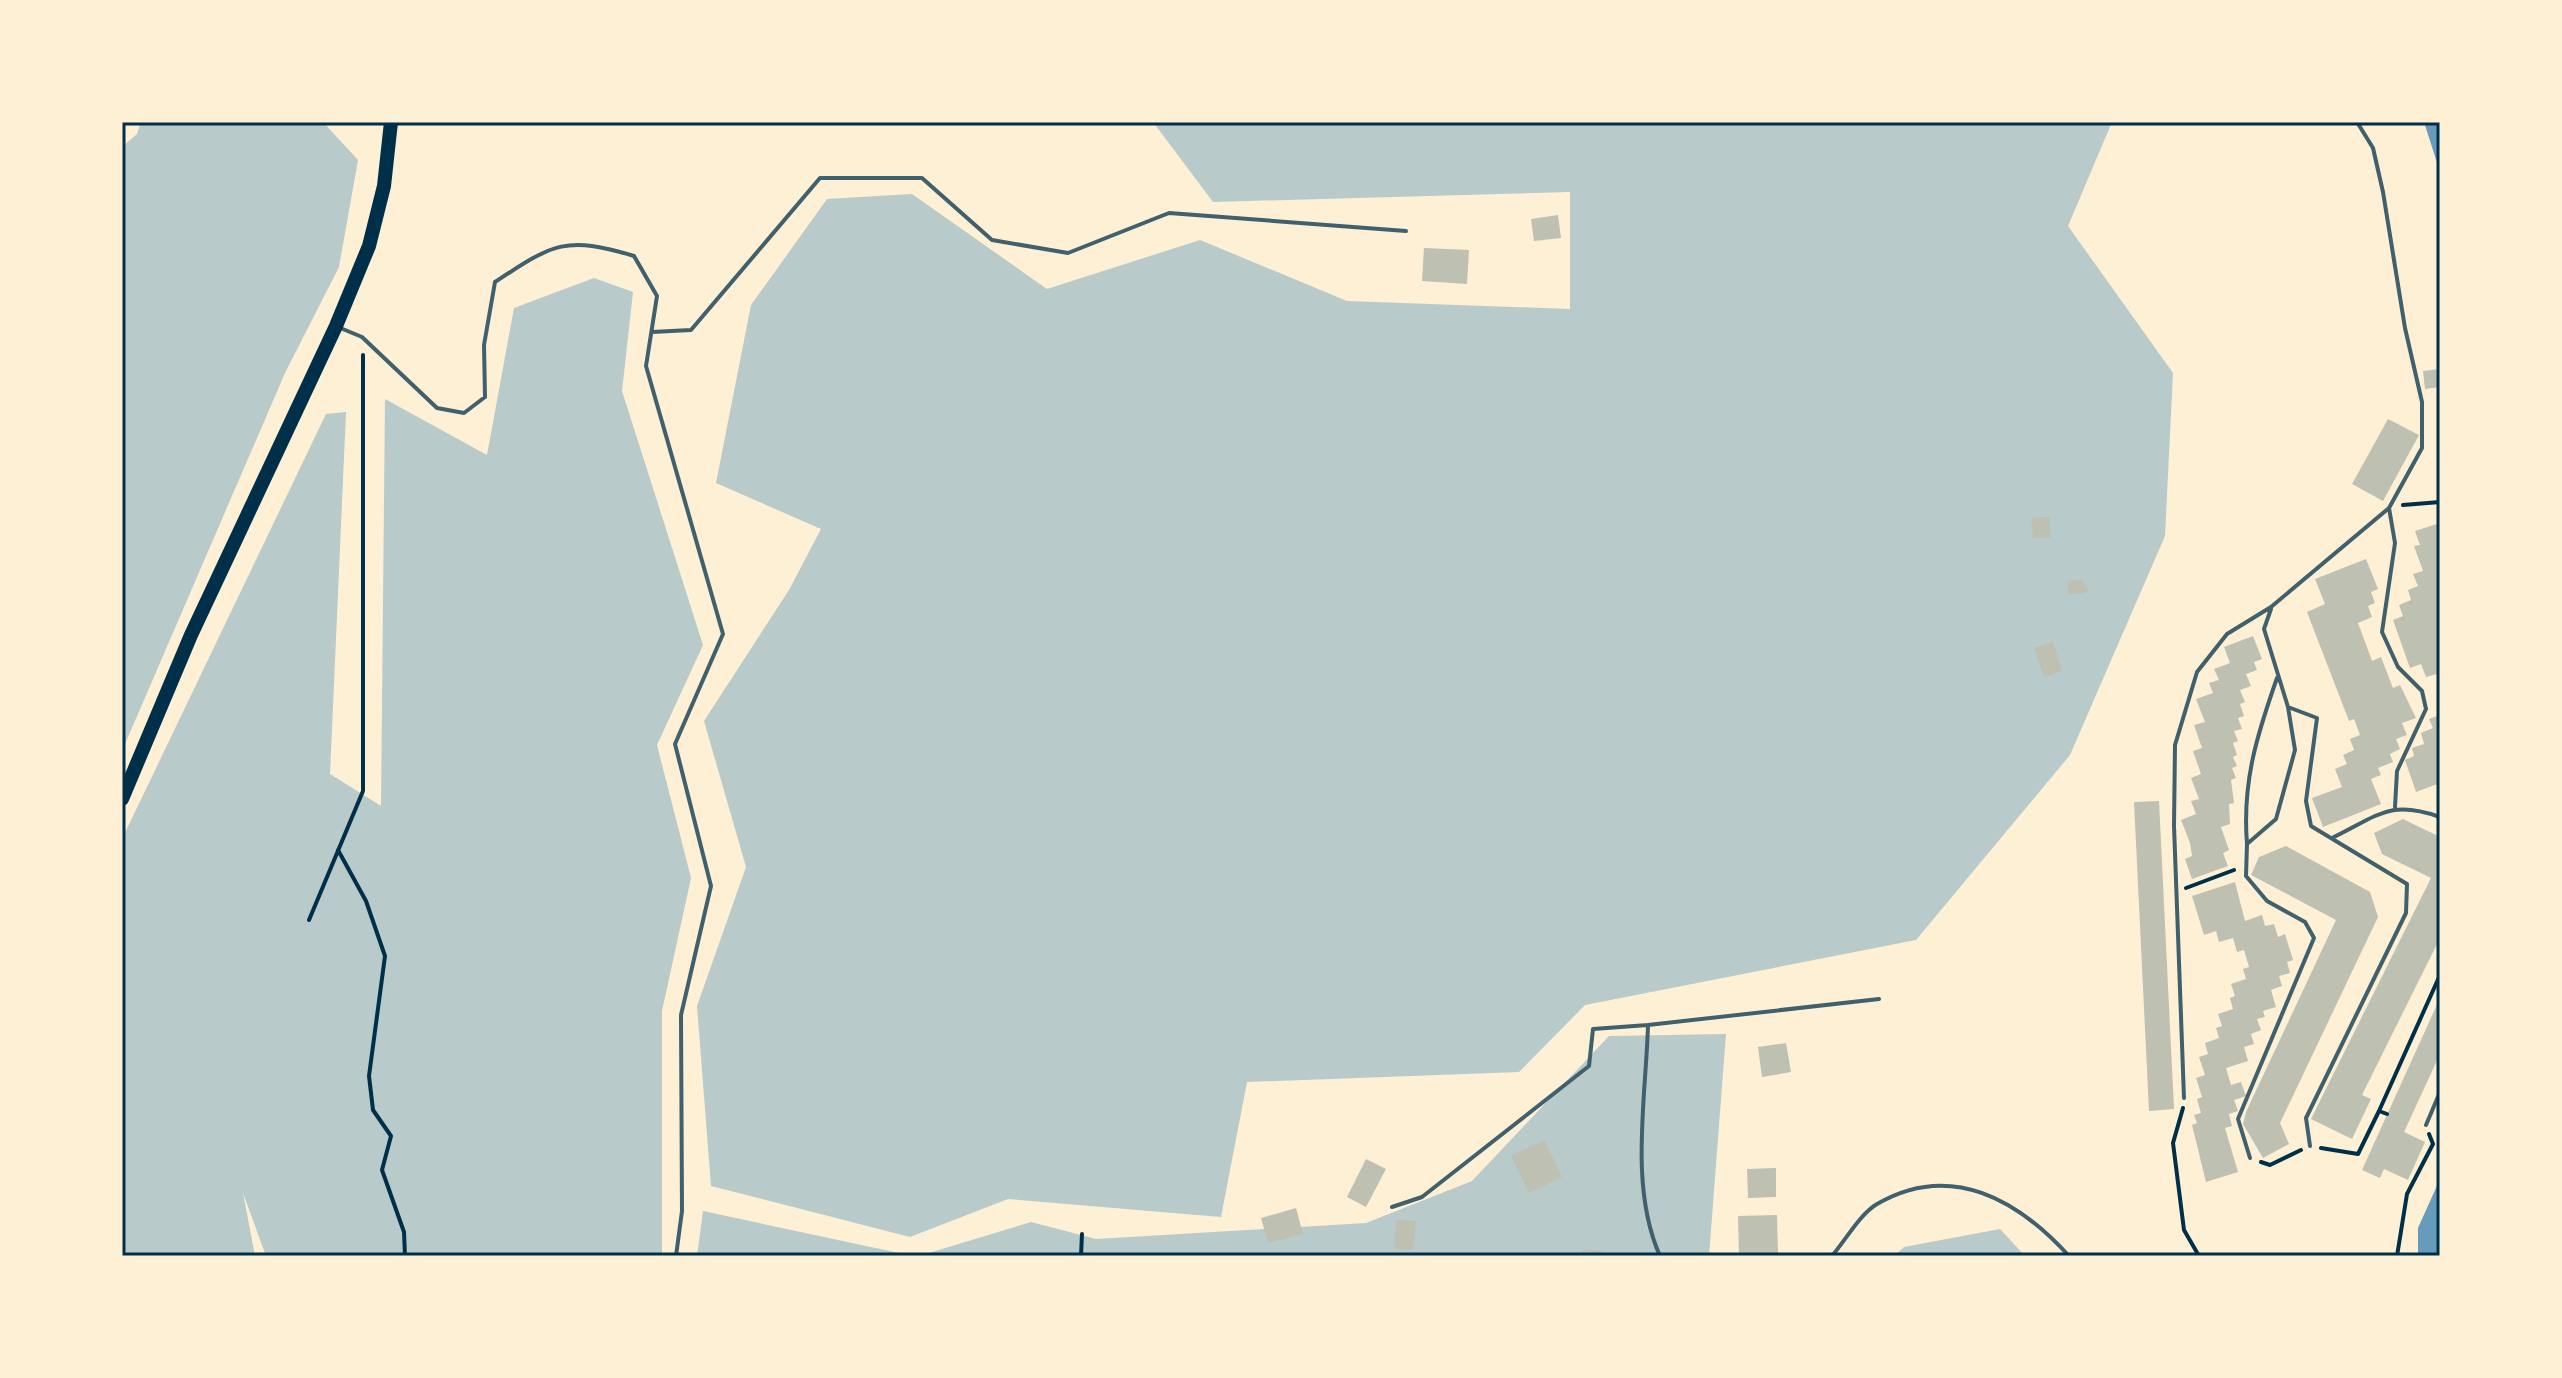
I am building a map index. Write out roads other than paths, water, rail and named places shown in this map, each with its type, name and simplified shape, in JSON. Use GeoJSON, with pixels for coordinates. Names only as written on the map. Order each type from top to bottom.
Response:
{"type":"FeatureCollection","features":[{"type":"Feature","properties":{"kind":"main road"},"geometry":{"type":"LineString","coordinates":[[122,799],[191,635],[336,326],[369,246],[384,186],[391,122]]}},
{"type":"Feature","properties":{"kind":"lane"},"geometry":{"type":"LineString","coordinates":[[2184,1098],[2176,891],[2175,745],[2197,672],[2227,634],[2271,607],[2389,508],[2422,448],[2422,402],[2405,328],[2373,148],[2357,122]]}},
{"type":"Feature","properties":{"kind":"lane"},"geometry":{"type":"LineString","coordinates":[[652,332],[691,330],[820,178],[922,178],[992,240],[1068,253],[1169,213],[1406,231]]}},
{"type":"Feature","properties":{"kind":"lane"},"geometry":{"type":"LineString","coordinates":[[336,326],[362,337],[437,408],[464,413],[485,397],[484,345],[495,282],[543,250],[590,243],[634,256],[657,296],[646,366],[723,634],[675,744],[711,886],[681,1015],[682,1211],[676,1256]]}},
{"type":"Feature","properties":{"kind":"lane"},"geometry":{"type":"LineString","coordinates":[[2389,508],[2395,543],[2382,632],[2398,667],[2422,691],[2426,709],[2397,771],[2395,807]]}},
{"type":"Feature","properties":{"kind":"lane"},"geometry":{"type":"LineString","coordinates":[[2247,844],[2276,819],[2295,750],[2288,707],[2264,629],[2271,607]]}},
{"type":"Feature","properties":{"kind":"lane"},"geometry":{"type":"LineString","coordinates":[[2250,1158],[2238,1119],[2314,938],[2305,922],[2267,901],[2246,876],[2244,802],[2260,729],[2278,675]]}},
{"type":"Feature","properties":{"kind":"lane"},"geometry":{"type":"LineString","coordinates":[[2288,707],[2317,718],[2306,801],[2311,826],[2407,884],[2406,913],[2306,1118],[2310,1146]]}},
{"type":"Feature","properties":{"kind":"lane"},"geometry":{"type":"LineString","coordinates":[[2332,838],[2395,807],[2418,809],[2440,817]]}},
{"type":"Feature","properties":{"kind":"lane"},"geometry":{"type":"LineString","coordinates":[[1392,1207],[1422,1197],[1589,1066],[1593,1029],[1879,999]]}},
{"type":"Feature","properties":{"kind":"lane"},"geometry":{"type":"LineString","coordinates":[[1648,1025],[1643,1171],[1650,1233],[1660,1256]]}},
{"type":"Feature","properties":{"kind":"lane"},"geometry":{"type":"LineString","coordinates":[[2426,1125],[2440,1092]]}},
{"type":"Feature","properties":{"kind":"lane"},"geometry":{"type":"LineString","coordinates":[[1832,1256],[1874,1205],[1913,1188],[1958,1186],[1992,1195],[2028,1217],[2040,1225],[2069,1256]]}},
{"type":"Feature","properties":{"kind":"water"},"geometry":{"type":"Polygon","coordinates":[[[2424,122],[2440,122],[2440,172],[2424,122]]]}},
{"type":"Feature","properties":{"kind":"water"},"geometry":{"type":"Polygon","coordinates":[[[2440,1179],[2440,1256],[2418,1256],[2418,1228],[2440,1179]]]}}]}
